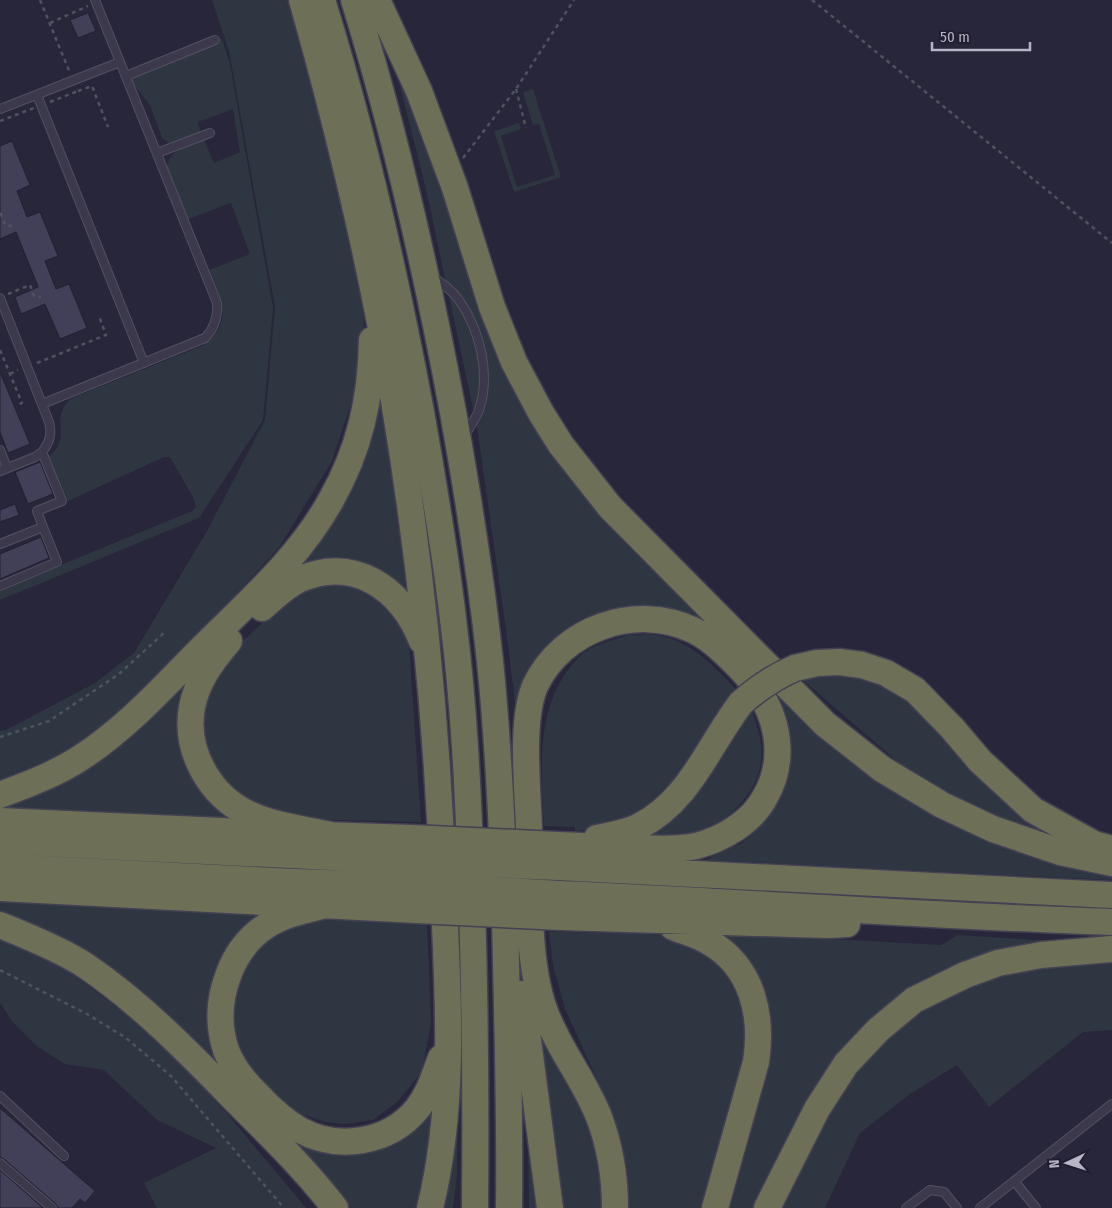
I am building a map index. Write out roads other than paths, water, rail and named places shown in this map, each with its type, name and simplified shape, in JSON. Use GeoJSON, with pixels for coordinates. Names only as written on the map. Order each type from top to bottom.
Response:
{"type":"FeatureCollection","features":[{"type":"Feature","properties":{"kind":"highway"},"geometry":{"type":"LineString","coordinates":[[302,0],[325,82],[373,290],[394,402],[410,504],[429,661],[441,823],[448,1038],[445,1120],[437,1180],[430,1208]]}},
{"type":"Feature","properties":{"kind":"highway"},"geometry":{"type":"LineString","coordinates":[[322,0],[346,80],[379,210],[399,300],[433,480],[454,621],[469,806],[475,1032],[475,1208]]}},
{"type":"Feature","properties":{"kind":"highway"},"geometry":{"type":"LineString","coordinates":[[354,0],[385,109],[424,270],[459,445],[484,606],[501,822],[508,1019],[509,1208]]}},
{"type":"Feature","properties":{"kind":"highway"},"geometry":{"type":"LineString","coordinates":[[377,0],[419,91],[455,188],[492,307],[514,362],[541,413],[561,445],[610,507],[825,724],[882,769],[942,805],[993,829],[1060,852],[1112,863]]}},
{"type":"Feature","properties":{"kind":"highway"},"geometry":{"type":"LineString","coordinates":[[0,794],[40,780],[62,769],[115,734],[267,583],[310,533],[340,484],[354,452],[362,424],[369,396],[371,375],[373,290]]}},
{"type":"Feature","properties":{"kind":"highway"},"geometry":{"type":"LineString","coordinates":[[413,849],[331,835],[265,820],[234,806],[213,787],[198,760],[192,733],[192,708],[204,674],[212,661],[232,638],[280,591],[296,581],[314,574],[340,572],[361,576],[389,591],[400,602],[410,618],[429,661]]}},
{"type":"Feature","properties":{"kind":"highway"},"geometry":{"type":"LineString","coordinates":[[558,856],[693,846],[710,841],[736,828],[752,816],[761,805],[774,779],[777,765],[778,748],[773,720],[763,696],[752,680],[705,637],[675,624],[643,619],[623,620],[592,630],[578,638],[550,663],[530,699],[526,749],[532,943],[538,984],[543,1007],[553,1030],[598,1115],[609,1146],[615,1187],[615,1208]]}},
{"type":"Feature","properties":{"kind":"highway"},"geometry":{"type":"LineString","coordinates":[[558,856],[627,831],[653,818],[682,793],[696,774],[727,722],[741,703],[757,688],[795,668],[817,663],[839,662],[862,665],[886,673],[915,690],[952,728],[980,761],[1033,810],[1094,844],[1112,849]]}},
{"type":"Feature","properties":{"kind":"highway"},"geometry":{"type":"LineString","coordinates":[[0,821],[331,835]]}},
{"type":"Feature","properties":{"kind":"highway"},"geometry":{"type":"LineString","coordinates":[[501,822],[550,1208]]}},
{"type":"Feature","properties":{"kind":"highway"},"geometry":{"type":"LineString","coordinates":[[0,841],[413,849],[558,856],[1112,895]]}},
{"type":"Feature","properties":{"kind":"highway"},"geometry":{"type":"LineString","coordinates":[[0,867],[294,882],[416,898],[560,905],[677,899],[1112,922]]}},
{"type":"Feature","properties":{"kind":"highway"},"geometry":{"type":"LineString","coordinates":[[0,888],[326,905],[416,898]]}},
{"type":"Feature","properties":{"kind":"highway"},"geometry":{"type":"LineString","coordinates":[[326,905],[301,911],[266,926],[246,943],[231,966],[221,1000],[221,1029],[229,1057],[235,1069],[248,1086],[274,1111],[301,1131],[334,1141],[368,1140],[394,1129],[406,1121],[417,1109],[426,1096],[448,1038]]}},
{"type":"Feature","properties":{"kind":"highway"},"geometry":{"type":"LineString","coordinates":[[560,905],[656,921],[829,925],[864,922],[925,922],[1001,926],[1034,919]]}},
{"type":"Feature","properties":{"kind":"highway"},"geometry":{"type":"LineString","coordinates":[[656,921],[700,937],[718,948],[740,970],[751,989],[754,1001],[758,1029],[756,1062],[715,1208]]}},
{"type":"Feature","properties":{"kind":"highway"},"geometry":{"type":"LineString","coordinates":[[0,925],[84,964],[132,1000],[190,1054],[268,1133],[305,1171],[335,1208]]}},
{"type":"Feature","properties":{"kind":"highway"},"geometry":{"type":"LineString","coordinates":[[767,1208],[817,1109],[846,1064],[878,1030],[914,1000],[965,975],[998,963],[1041,955],[1112,949]]}},
{"type":"Feature","properties":{"kind":"lane"},"geometry":{"type":"LineString","coordinates":[[42,404],[205,338],[211,332],[218,313],[217,303],[95,0]]}},
{"type":"Feature","properties":{"kind":"lane"},"geometry":{"type":"LineString","coordinates":[[126,76],[215,40]]}},
{"type":"Feature","properties":{"kind":"lane"},"geometry":{"type":"LineString","coordinates":[[0,109],[120,62]]}},
{"type":"Feature","properties":{"kind":"lane"},"geometry":{"type":"LineString","coordinates":[[37,95],[144,363]]}},
{"type":"Feature","properties":{"kind":"lane"},"geometry":{"type":"LineString","coordinates":[[157,153],[210,133]]}},
{"type":"Feature","properties":{"kind":"lane"},"geometry":{"type":"LineString","coordinates":[[424,270],[448,287],[459,299],[473,328],[481,356],[484,379],[482,398],[476,416],[459,445]]}},
{"type":"Feature","properties":{"kind":"lane"},"geometry":{"type":"LineString","coordinates":[[0,450],[4,469],[36,457],[42,452],[50,439],[51,430],[27,367],[4,296]]}},
{"type":"Feature","properties":{"kind":"lane"},"geometry":{"type":"LineString","coordinates":[[0,586],[58,562],[37,511],[62,501],[42,452]]}},
{"type":"Feature","properties":{"kind":"lane"},"geometry":{"type":"LineString","coordinates":[[0,544],[43,526]]}},
{"type":"Feature","properties":{"kind":"lane"},"geometry":{"type":"LineString","coordinates":[[0,1096],[64,1156]]}},
{"type":"Feature","properties":{"kind":"lane"},"geometry":{"type":"LineString","coordinates":[[980,1208],[1112,1104]]}},
{"type":"Feature","properties":{"kind":"lane"},"geometry":{"type":"LineString","coordinates":[[0,1163],[52,1208]]}},
{"type":"Feature","properties":{"kind":"lane"},"geometry":{"type":"LineString","coordinates":[[1015,1182],[1036,1208]]}},
{"type":"Feature","properties":{"kind":"lane"},"geometry":{"type":"LineString","coordinates":[[906,1208],[930,1190],[944,1192],[957,1208]]}}]}
